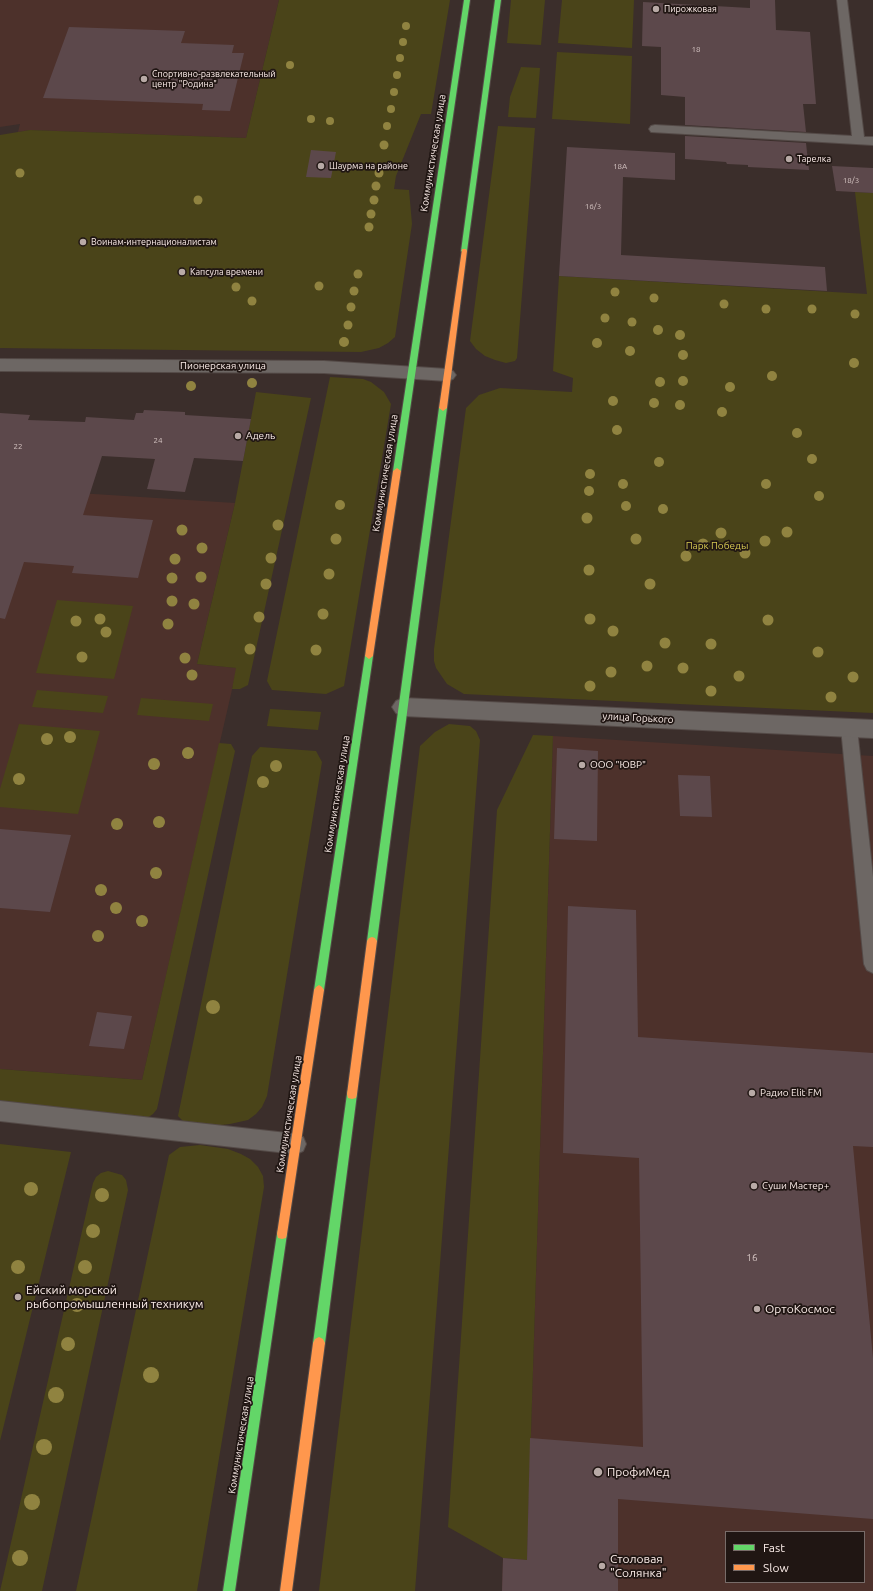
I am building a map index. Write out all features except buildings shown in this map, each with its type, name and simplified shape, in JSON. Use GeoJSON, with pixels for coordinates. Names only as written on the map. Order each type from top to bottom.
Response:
{"type":"FeatureCollection","features":[{"type":"Feature","properties":{"kind":"main road","name":"Коммунистическая улица"},"geometry":{"type":"LineString","coordinates":[[229,1591],[467,0]]}},
{"type":"Feature","properties":{"kind":"main road"},"geometry":{"type":"LineString","coordinates":[[286,1591],[498,0]]}},
{"type":"Feature","properties":{"kind":"street","name":"Пионерская улица"},"geometry":{"type":"LineString","coordinates":[[0,365],[324,367],[447,375]]}},
{"type":"Feature","properties":{"kind":"street","name":"улица Горького"},"geometry":{"type":"LineString","coordinates":[[403,707],[873,729]]}},
{"type":"Feature","properties":{"kind":"lane"},"geometry":{"type":"LineString","coordinates":[[842,0],[858,140]]}},
{"type":"Feature","properties":{"kind":"lane"},"geometry":{"type":"LineString","coordinates":[[655,128],[873,141]]}},
{"type":"Feature","properties":{"kind":"lane"},"geometry":{"type":"LineString","coordinates":[[849,728],[873,964]]}},
{"type":"Feature","properties":{"kind":"lane"},"geometry":{"type":"LineString","coordinates":[[0,1111],[296,1144]]}},
{"type":"Feature","properties":{"kind":"shaded area"},"geometry":{"type":"Polygon","coordinates":[[[0,0],[279,0],[246,138],[30,130],[18,132],[20,124],[0,127],[0,0]]]}},
{"type":"Feature","properties":{"kind":"shaded area"},"geometry":{"type":"Polygon","coordinates":[[[0,488],[235,503],[197,664],[237,668],[142,1080],[0,1069],[0,488]]]}},
{"type":"Feature","properties":{"kind":"shaded area"},"geometry":{"type":"Polygon","coordinates":[[[553,736],[873,756],[873,1591],[502,1591],[503,1558],[527,1559],[553,736]]]}},
{"type":"Feature","properties":{"kind":"green space"},"geometry":{"type":"Polygon","coordinates":[[[279,0],[450,0],[431,114],[421,114],[396,176],[394,189],[409,190],[412,224],[395,337],[379,348],[361,352],[0,348],[0,135],[30,130],[246,138],[279,0]]]}},
{"type":"Feature","properties":{"kind":"green space"},"geometry":{"type":"Polygon","coordinates":[[[511,0],[545,0],[541,45],[507,43],[511,0]]]}},
{"type":"Feature","properties":{"kind":"green space"},"geometry":{"type":"Polygon","coordinates":[[[562,0],[634,0],[632,48],[558,43],[562,0]]]}},
{"type":"Feature","properties":{"kind":"green space"},"geometry":{"type":"Polygon","coordinates":[[[557,52],[632,56],[630,124],[552,119],[557,52]]]}},
{"type":"Feature","properties":{"kind":"green space"},"geometry":{"type":"Polygon","coordinates":[[[521,67],[540,68],[536,118],[508,117],[510,97],[521,67]]]}},
{"type":"Feature","properties":{"kind":"green space"},"geometry":{"type":"Polygon","coordinates":[[[498,126],[535,128],[517,358],[515,361],[506,363],[485,356],[476,349],[470,341],[498,126]]]}},
{"type":"Feature","properties":{"kind":"green space","name":"Парк Победы"},"geometry":{"type":"Polygon","coordinates":[[[855,192],[873,193],[873,713],[464,694],[447,684],[436,668],[434,661],[434,649],[466,408],[479,395],[500,388],[572,392],[573,378],[553,371],[559,276],[867,294],[855,192]]]}},
{"type":"Feature","properties":{"kind":"green space"},"geometry":{"type":"Polygon","coordinates":[[[330,377],[363,379],[371,382],[384,392],[391,404],[344,686],[326,694],[272,690],[267,681],[330,377]]]}},
{"type":"Feature","properties":{"kind":"green space"},"geometry":{"type":"Polygon","coordinates":[[[256,392],[311,398],[248,685],[240,689],[232,689],[236,668],[197,664],[235,503],[256,392]]]}},
{"type":"Feature","properties":{"kind":"green space"},"geometry":{"type":"Polygon","coordinates":[[[57,600],[133,606],[114,679],[36,673],[57,600]]]}},
{"type":"Feature","properties":{"kind":"green space"},"geometry":{"type":"Polygon","coordinates":[[[37,690],[108,696],[103,713],[32,707],[37,690]]]}},
{"type":"Feature","properties":{"kind":"green space"},"geometry":{"type":"Polygon","coordinates":[[[141,698],[213,704],[209,721],[137,715],[141,698]]]}},
{"type":"Feature","properties":{"kind":"green space"},"geometry":{"type":"Polygon","coordinates":[[[270,709],[321,712],[318,730],[267,726],[270,709]]]}},
{"type":"Feature","properties":{"kind":"green space"},"geometry":{"type":"Polygon","coordinates":[[[19,724],[100,731],[78,814],[0,807],[0,789],[19,724]]]}},
{"type":"Feature","properties":{"kind":"green space"},"geometry":{"type":"Polygon","coordinates":[[[449,724],[470,726],[476,731],[480,740],[415,1591],[319,1591],[420,746],[435,732],[449,724]]]}},
{"type":"Feature","properties":{"kind":"green space"},"geometry":{"type":"Polygon","coordinates":[[[533,735],[553,736],[527,1560],[503,1558],[448,1527],[497,810],[533,735]]]}},
{"type":"Feature","properties":{"kind":"green space"},"geometry":{"type":"Polygon","coordinates":[[[219,743],[231,744],[235,751],[157,1109],[153,1114],[144,1120],[0,1102],[0,1069],[142,1080],[219,743]]]}},
{"type":"Feature","properties":{"kind":"green space"},"geometry":{"type":"Polygon","coordinates":[[[260,747],[316,751],[322,762],[267,1096],[262,1107],[248,1120],[212,1126],[184,1122],[178,1116],[252,756],[260,747]]]}},
{"type":"Feature","properties":{"kind":"green space","name":"Ейский морской рыбопромышленный техникум"},"geometry":{"type":"Polygon","coordinates":[[[0,1144],[71,1152],[0,1441],[0,1144]]]}},
{"type":"Feature","properties":{"kind":"green space"},"geometry":{"type":"Polygon","coordinates":[[[200,1145],[228,1149],[250,1159],[258,1167],[263,1176],[264,1187],[197,1591],[76,1591],[169,1155],[180,1147],[200,1145]]]}},
{"type":"Feature","properties":{"kind":"green space"},"geometry":{"type":"Polygon","coordinates":[[[108,1171],[122,1175],[126,1180],[128,1190],[42,1591],[0,1591],[93,1183],[96,1177],[101,1173],[108,1171]]]}},
{"type":"Feature","properties":{"kind":"traffic: fast"},"geometry":{"type":"LineString","coordinates":[[397,471],[467,0]]}},
{"type":"Feature","properties":{"kind":"traffic: fast"},"geometry":{"type":"LineString","coordinates":[[464,251],[498,0]]}},
{"type":"Feature","properties":{"kind":"traffic: fast"},"geometry":{"type":"LineString","coordinates":[[372,941],[443,408]]}},
{"type":"Feature","properties":{"kind":"traffic: fast"},"geometry":{"type":"LineString","coordinates":[[319,990],[369,656]]}},
{"type":"Feature","properties":{"kind":"traffic: fast"},"geometry":{"type":"LineString","coordinates":[[319,1343],[352,1094]]}},
{"type":"Feature","properties":{"kind":"traffic: fast"},"geometry":{"type":"LineString","coordinates":[[229,1591],[282,1234]]}},
{"type":"Feature","properties":{"kind":"traffic: slow"},"geometry":{"type":"LineString","coordinates":[[443,408],[464,251]]}},
{"type":"Feature","properties":{"kind":"traffic: slow"},"geometry":{"type":"LineString","coordinates":[[369,656],[397,471]]}},
{"type":"Feature","properties":{"kind":"traffic: slow"},"geometry":{"type":"LineString","coordinates":[[352,1094],[372,941]]}},
{"type":"Feature","properties":{"kind":"traffic: slow"},"geometry":{"type":"LineString","coordinates":[[282,1234],[319,990]]}},
{"type":"Feature","properties":{"kind":"traffic: slow"},"geometry":{"type":"LineString","coordinates":[[286,1591],[319,1343]]}},
{"type":"Feature","properties":{"kind":"place","name":"Пирожковая"},"geometry":{"type":"Point","coordinates":[656,9]}},
{"type":"Feature","properties":{"kind":"place","name":"Спортивно-развлекательный центр \"Родина\""},"geometry":{"type":"Point","coordinates":[144,79]}},
{"type":"Feature","properties":{"kind":"place","name":"Тарелка"},"geometry":{"type":"Point","coordinates":[789,159]}},
{"type":"Feature","properties":{"kind":"place","name":"Шаурма на районе"},"geometry":{"type":"Point","coordinates":[321,166]}},
{"type":"Feature","properties":{"kind":"place","name":"Воинам-интернационалистам"},"geometry":{"type":"Point","coordinates":[83,242]}},
{"type":"Feature","properties":{"kind":"place","name":"Капсула времени"},"geometry":{"type":"Point","coordinates":[182,272]}},
{"type":"Feature","properties":{"kind":"place","name":"Адель"},"geometry":{"type":"Point","coordinates":[238,436]}},
{"type":"Feature","properties":{"kind":"place","name":"ООО \"ЮВР\""},"geometry":{"type":"Point","coordinates":[582,765]}},
{"type":"Feature","properties":{"kind":"place","name":"Радио Elit FM"},"geometry":{"type":"Point","coordinates":[752,1093]}},
{"type":"Feature","properties":{"kind":"place","name":"Суши Мастер+"},"geometry":{"type":"Point","coordinates":[754,1186]}},
{"type":"Feature","properties":{"kind":"place","name":"Ейский морской рыбопромышленный техникум"},"geometry":{"type":"Point","coordinates":[18,1297]}},
{"type":"Feature","properties":{"kind":"place","name":"ОртоКосмос"},"geometry":{"type":"Point","coordinates":[757,1309]}},
{"type":"Feature","properties":{"kind":"place","name":"ПрофиМед"},"geometry":{"type":"Point","coordinates":[598,1472]}},
{"type":"Feature","properties":{"kind":"place","name":"Столовая \"Солянка\""},"geometry":{"type":"Point","coordinates":[602,1566]}}]}
